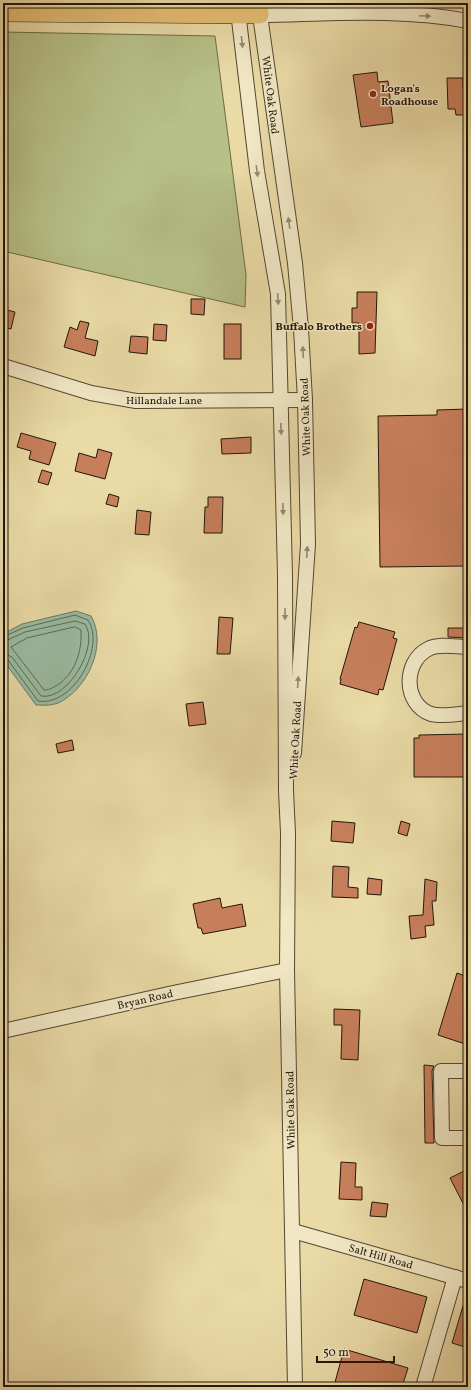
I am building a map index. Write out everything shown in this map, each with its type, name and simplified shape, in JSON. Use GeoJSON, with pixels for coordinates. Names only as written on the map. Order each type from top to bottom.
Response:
{"type":"FeatureCollection","features":[{"type":"Feature","properties":{"kind":"main road"},"geometry":{"type":"LineString","coordinates":[[3,13],[260,9]]}},
{"type":"Feature","properties":{"kind":"street","name":"White Oak Road"},"geometry":{"type":"LineString","coordinates":[[238,9],[257,171],[278,294],[281,399],[286,791],[288,832],[287,970],[295,1387]]}},
{"type":"Feature","properties":{"kind":"street","name":"White Oak Road"},"geometry":{"type":"LineString","coordinates":[[260,9],[294,263],[301,329],[305,400],[308,544],[288,832]]}},
{"type":"Feature","properties":{"kind":"street"},"geometry":{"type":"LineString","coordinates":[[260,9],[437,16],[468,21]]}},
{"type":"Feature","properties":{"kind":"street","name":"Hillandale Lane"},"geometry":{"type":"LineString","coordinates":[[3,366],[91,393],[136,401],[305,400]]}},
{"type":"Feature","properties":{"kind":"street"},"geometry":{"type":"LineString","coordinates":[[468,647],[437,646],[429,648],[414,661],[408,682],[411,694],[429,713],[436,715],[468,714]]}},
{"type":"Feature","properties":{"kind":"street","name":"Bryan Road"},"geometry":{"type":"LineString","coordinates":[[3,1031],[173,993],[287,970]]}},
{"type":"Feature","properties":{"kind":"street"},"geometry":{"type":"LineString","coordinates":[[468,1071],[441,1071],[442,1138],[468,1138]]}},
{"type":"Feature","properties":{"kind":"street","name":"Salt Hill Road"},"geometry":{"type":"LineString","coordinates":[[293,1231],[462,1279]]}},
{"type":"Feature","properties":{"kind":"street"},"geometry":{"type":"LineString","coordinates":[[423,1387],[462,1279]]}},
{"type":"Feature","properties":{"kind":"shaded area"},"geometry":{"type":"Polygon","coordinates":[[[3,32],[215,36],[246,275],[245,307],[3,251],[3,32]]]}},
{"type":"Feature","properties":{"kind":"water"},"geometry":{"type":"Polygon","coordinates":[[[76,611],[91,616],[96,628],[96,653],[92,666],[78,688],[68,697],[55,704],[36,705],[3,660],[3,634],[22,624],[76,611]]]}},
{"type":"Feature","properties":{"kind":"building","name":"Logan's Roadhouse"},"geometry":{"type":"Polygon","coordinates":[[[377,72],[378,82],[388,81],[393,123],[361,127],[353,75],[377,72]]]}},
{"type":"Feature","properties":{"kind":"building"},"geometry":{"type":"Polygon","coordinates":[[[447,78],[463,78],[463,88],[465,87],[465,115],[456,115],[455,109],[448,109],[447,78]]]}},
{"type":"Feature","properties":{"kind":"building"},"geometry":{"type":"Polygon","coordinates":[[[357,292],[377,292],[375,353],[359,354],[359,323],[352,323],[352,308],[357,308],[357,292]]]}},
{"type":"Feature","properties":{"kind":"building"},"geometry":{"type":"Polygon","coordinates":[[[191,299],[205,299],[204,315],[191,314],[191,299]]]}},
{"type":"Feature","properties":{"kind":"building"},"geometry":{"type":"Polygon","coordinates":[[[3,309],[15,312],[11,329],[3,327],[3,309]]]}},
{"type":"Feature","properties":{"kind":"building"},"geometry":{"type":"Polygon","coordinates":[[[80,321],[89,323],[85,338],[98,341],[95,356],[64,347],[70,327],[77,330],[80,321]]]}},
{"type":"Feature","properties":{"kind":"building"},"geometry":{"type":"Polygon","coordinates":[[[154,324],[167,325],[166,341],[153,340],[154,324]]]}},
{"type":"Feature","properties":{"kind":"building"},"geometry":{"type":"Polygon","coordinates":[[[224,324],[241,324],[241,359],[224,359],[224,324]]]}},
{"type":"Feature","properties":{"kind":"building"},"geometry":{"type":"Polygon","coordinates":[[[131,336],[148,337],[147,354],[129,352],[131,336]]]}},
{"type":"Feature","properties":{"kind":"building"},"geometry":{"type":"Polygon","coordinates":[[[468,409],[468,566],[380,567],[378,416],[437,415],[437,410],[468,409]]]}},
{"type":"Feature","properties":{"kind":"building"},"geometry":{"type":"Polygon","coordinates":[[[21,433],[56,443],[49,465],[29,459],[31,451],[17,447],[21,433]]]}},
{"type":"Feature","properties":{"kind":"building"},"geometry":{"type":"Polygon","coordinates":[[[251,437],[251,453],[222,454],[221,439],[251,437]]]}},
{"type":"Feature","properties":{"kind":"building"},"geometry":{"type":"Polygon","coordinates":[[[98,449],[112,453],[105,479],[75,471],[79,453],[96,458],[98,449]]]}},
{"type":"Feature","properties":{"kind":"building"},"geometry":{"type":"Polygon","coordinates":[[[42,470],[52,473],[48,485],[38,482],[42,470]]]}},
{"type":"Feature","properties":{"kind":"building"},"geometry":{"type":"Polygon","coordinates":[[[109,494],[119,497],[117,507],[106,504],[109,494]]]}},
{"type":"Feature","properties":{"kind":"building"},"geometry":{"type":"Polygon","coordinates":[[[208,497],[223,497],[222,533],[204,533],[205,507],[208,507],[208,497]]]}},
{"type":"Feature","properties":{"kind":"building"},"geometry":{"type":"Polygon","coordinates":[[[137,510],[151,512],[149,535],[135,534],[137,510]]]}},
{"type":"Feature","properties":{"kind":"building"},"geometry":{"type":"Polygon","coordinates":[[[219,617],[233,618],[230,654],[217,654],[219,617]]]}},
{"type":"Feature","properties":{"kind":"building"},"geometry":{"type":"Polygon","coordinates":[[[359,622],[395,632],[393,638],[397,639],[383,690],[379,689],[378,695],[340,684],[340,679],[355,627],[357,628],[359,622]]]}},
{"type":"Feature","properties":{"kind":"building"},"geometry":{"type":"Polygon","coordinates":[[[448,628],[468,628],[468,638],[448,637],[448,628]]]}},
{"type":"Feature","properties":{"kind":"building"},"geometry":{"type":"Polygon","coordinates":[[[203,702],[206,724],[189,726],[186,704],[203,702]]]}},
{"type":"Feature","properties":{"kind":"building"},"geometry":{"type":"Polygon","coordinates":[[[468,734],[468,777],[414,777],[414,738],[419,738],[419,735],[468,734]]]}},
{"type":"Feature","properties":{"kind":"building"},"geometry":{"type":"Polygon","coordinates":[[[72,740],[74,750],[58,753],[56,744],[72,740]]]}},
{"type":"Feature","properties":{"kind":"building"},"geometry":{"type":"Polygon","coordinates":[[[332,821],[355,823],[353,843],[331,841],[332,821]]]}},
{"type":"Feature","properties":{"kind":"building"},"geometry":{"type":"Polygon","coordinates":[[[401,821],[410,824],[407,836],[398,833],[401,821]]]}},
{"type":"Feature","properties":{"kind":"building"},"geometry":{"type":"Polygon","coordinates":[[[333,866],[349,867],[348,887],[358,888],[358,898],[332,897],[333,866]]]}},
{"type":"Feature","properties":{"kind":"building"},"geometry":{"type":"Polygon","coordinates":[[[368,878],[382,880],[381,895],[367,894],[368,878]]]}},
{"type":"Feature","properties":{"kind":"building"},"geometry":{"type":"Polygon","coordinates":[[[425,879],[437,882],[436,901],[432,901],[434,925],[425,926],[426,937],[411,939],[409,916],[423,915],[425,879]]]}},
{"type":"Feature","properties":{"kind":"building"},"geometry":{"type":"Polygon","coordinates":[[[220,898],[222,908],[242,904],[246,926],[203,934],[201,928],[198,928],[193,904],[220,898]]]}},
{"type":"Feature","properties":{"kind":"building"},"geometry":{"type":"Polygon","coordinates":[[[457,973],[468,977],[468,1045],[438,1035],[457,973]]]}},
{"type":"Feature","properties":{"kind":"building"},"geometry":{"type":"Polygon","coordinates":[[[334,1009],[360,1010],[358,1060],[341,1059],[342,1025],[334,1025],[334,1009]]]}},
{"type":"Feature","properties":{"kind":"building"},"geometry":{"type":"Polygon","coordinates":[[[424,1065],[434,1066],[432,1071],[434,1143],[425,1143],[424,1065]]]}},
{"type":"Feature","properties":{"kind":"building"},"geometry":{"type":"Polygon","coordinates":[[[341,1162],[356,1163],[355,1187],[362,1187],[362,1200],[339,1199],[341,1162]]]}},
{"type":"Feature","properties":{"kind":"building"},"geometry":{"type":"Polygon","coordinates":[[[468,1169],[468,1213],[450,1178],[468,1169]]]}},
{"type":"Feature","properties":{"kind":"building"},"geometry":{"type":"Polygon","coordinates":[[[372,1202],[388,1204],[386,1217],[370,1216],[372,1202]]]}},
{"type":"Feature","properties":{"kind":"building"},"geometry":{"type":"Polygon","coordinates":[[[364,1279],[427,1297],[417,1333],[354,1315],[364,1279]]]}},
{"type":"Feature","properties":{"kind":"building"},"geometry":{"type":"Polygon","coordinates":[[[466,1296],[468,1296],[468,1348],[452,1343],[466,1296]]]}},
{"type":"Feature","properties":{"kind":"building"},"geometry":{"type":"Polygon","coordinates":[[[344,1349],[408,1368],[402,1387],[334,1386],[344,1349]]]}},
{"type":"Feature","properties":{"kind":"place","name":"Logan's Roadhouse"},"geometry":{"type":"Point","coordinates":[373,94]}},
{"type":"Feature","properties":{"kind":"place","name":"Buffalo Brothers"},"geometry":{"type":"Point","coordinates":[370,326]}}]}
